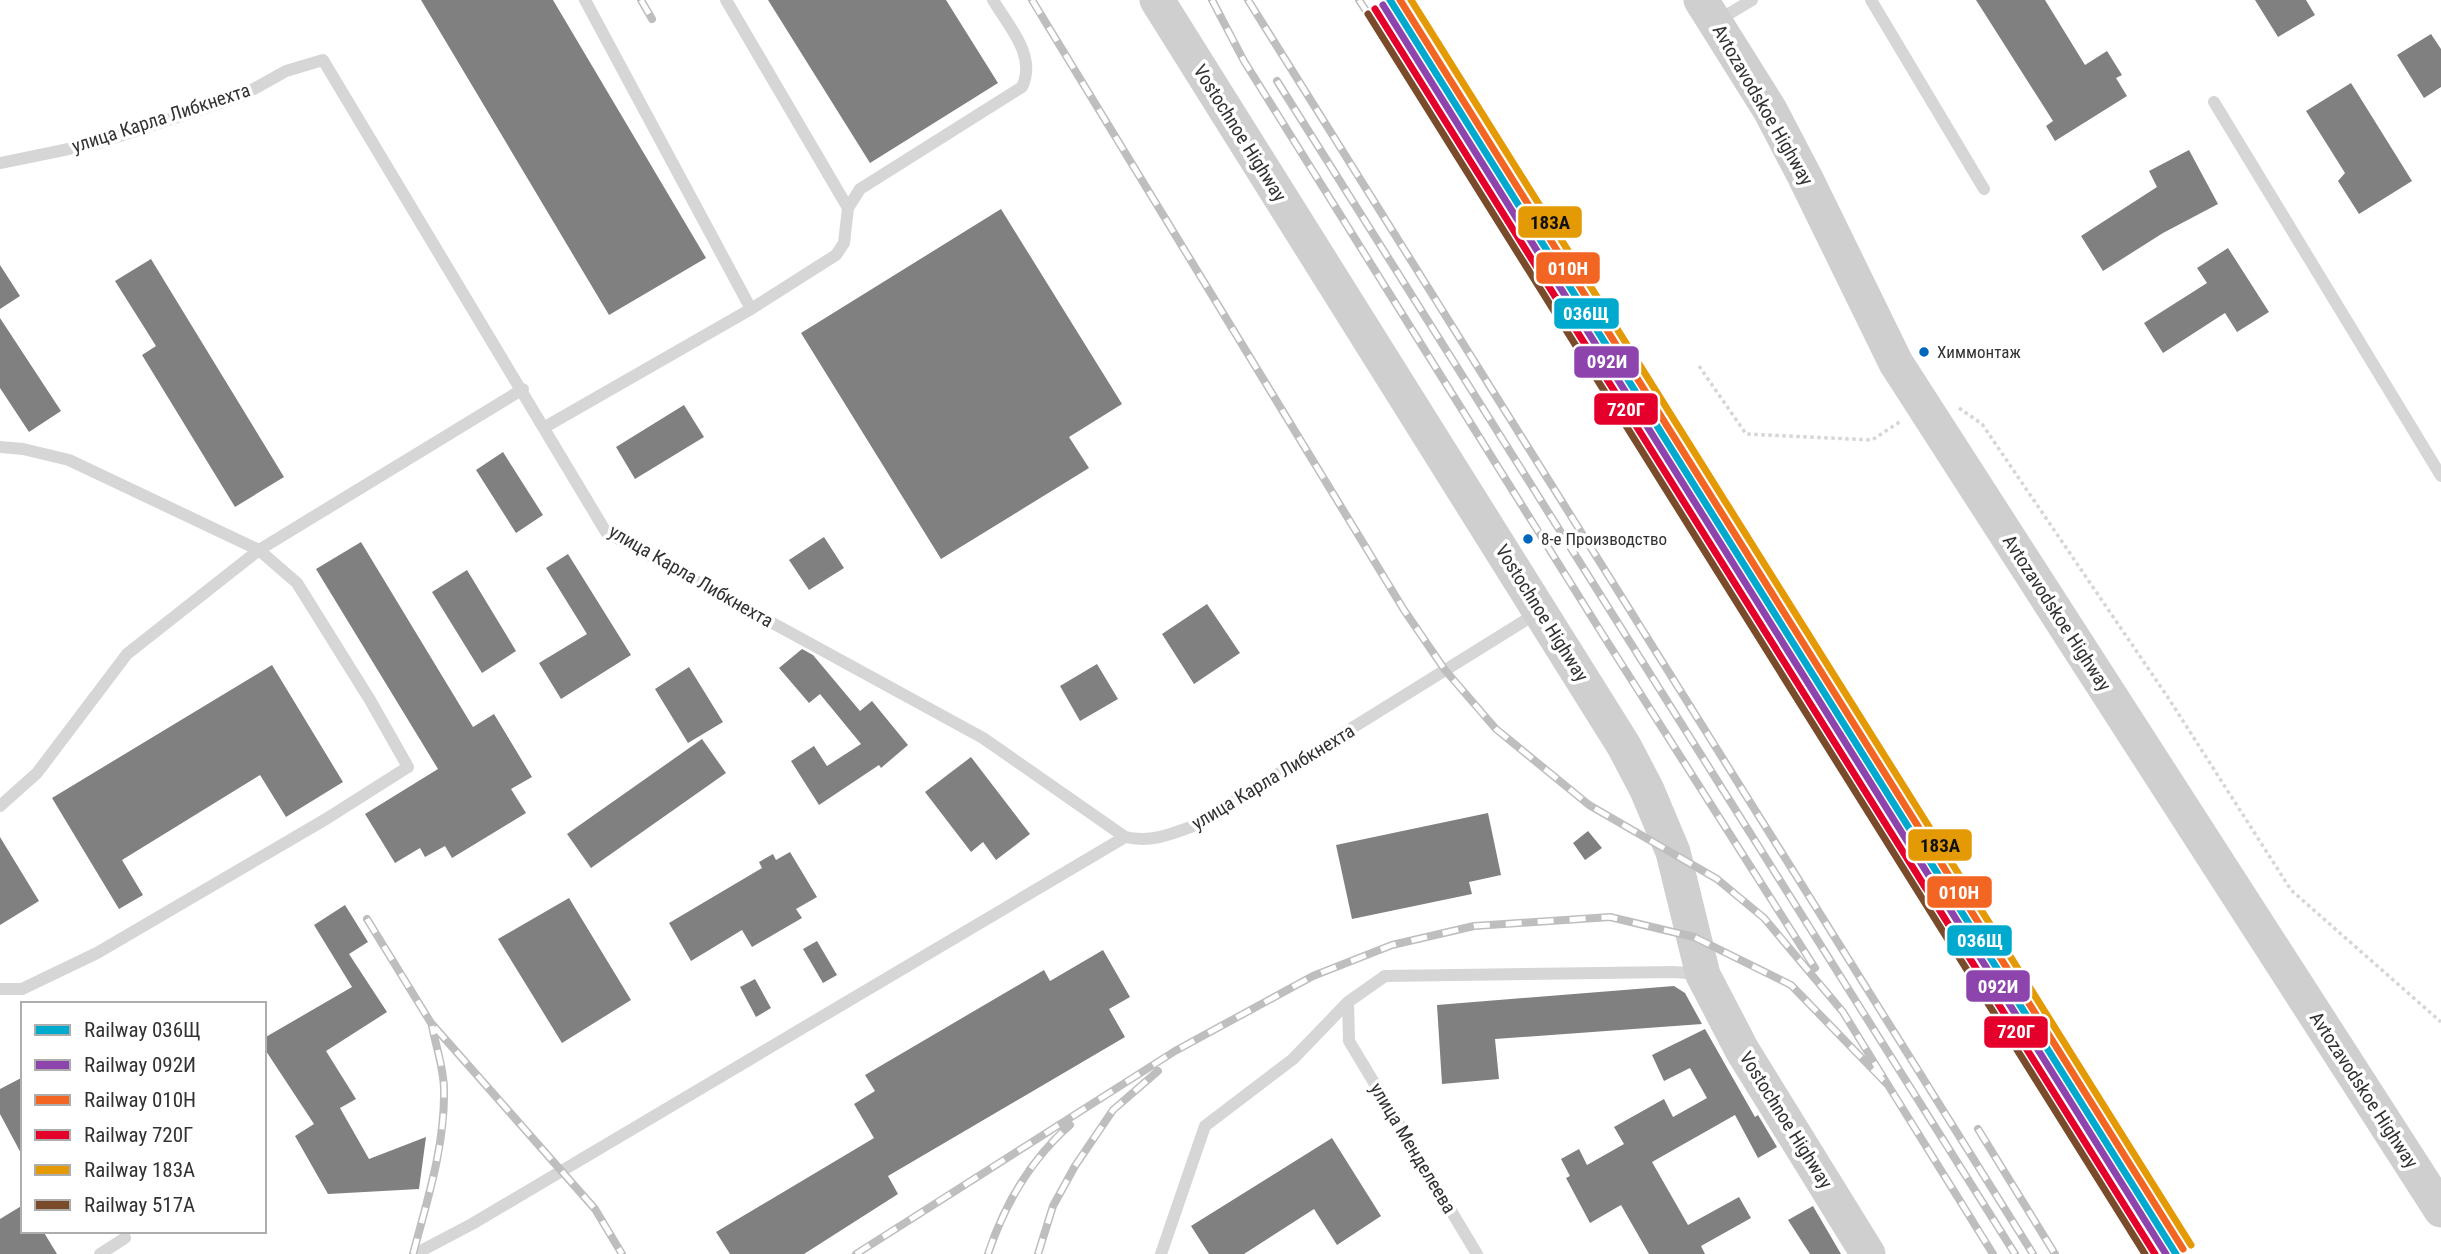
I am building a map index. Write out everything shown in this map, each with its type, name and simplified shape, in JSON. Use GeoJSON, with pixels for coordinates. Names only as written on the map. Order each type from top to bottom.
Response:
{"type":"FeatureCollection","features":[{"type":"Feature","properties":{"kind":"street","name":"Vostochnoe Highway"},"geometry":{"type":"LineString","coordinates":[[1157,0],[1592,692],[1647,790],[1673,852],[1703,975],[1742,1050],[1868,1254]]}},
{"type":"Feature","properties":{"kind":"street","name":"Avtozavodskoe Highway"},"geometry":{"type":"LineString","coordinates":[[1708,11],[1770,110],[1896,363],[2441,1210]]}},
{"type":"Feature","properties":{"kind":"lane"},"geometry":{"type":"LineString","coordinates":[[585,0],[751,309]]}},
{"type":"Feature","properties":{"kind":"lane"},"geometry":{"type":"LineString","coordinates":[[726,0],[848,208]]}},
{"type":"Feature","properties":{"kind":"lane"},"geometry":{"type":"LineString","coordinates":[[545,427],[751,309],[836,255],[844,243],[848,208],[860,189],[1021,87],[1028,74],[1026,55],[993,0]]}},
{"type":"Feature","properties":{"kind":"lane"},"geometry":{"type":"LineString","coordinates":[[1708,11],[1752,0]]}},
{"type":"Feature","properties":{"kind":"lane"},"geometry":{"type":"LineString","coordinates":[[1871,0],[1984,189]]}},
{"type":"Feature","properties":{"kind":"lane","name":"улица Карла Либкнехта"},"geometry":{"type":"LineString","coordinates":[[0,163],[98,143],[240,96],[286,71],[324,60],[607,532],[983,738],[1125,837],[1141,841],[1157,838],[1204,821],[1540,611]]}},
{"type":"Feature","properties":{"kind":"lane"},"geometry":{"type":"LineString","coordinates":[[2214,102],[2441,476]]}},
{"type":"Feature","properties":{"kind":"lane"},"geometry":{"type":"LineString","coordinates":[[0,806],[37,773],[127,654],[259,550],[523,389]]}},
{"type":"Feature","properties":{"kind":"lane"},"geometry":{"type":"LineString","coordinates":[[0,447],[23,449],[69,460],[259,550],[297,583],[408,767],[326,819],[97,953],[22,989],[0,989]]}},
{"type":"Feature","properties":{"kind":"lane"},"geometry":{"type":"LineString","coordinates":[[415,1254],[472,1224],[1125,837]]}},
{"type":"Feature","properties":{"kind":"lane"},"geometry":{"type":"LineString","coordinates":[[1161,1254],[1205,1126],[1293,1059],[1348,1002],[1385,976],[1674,972],[1703,975]]}},
{"type":"Feature","properties":{"kind":"lane","name":"улица Менделеева"},"geometry":{"type":"LineString","coordinates":[[1348,1002],[1349,1041],[1477,1254]]}},
{"type":"Feature","properties":{"kind":"lane"},"geometry":{"type":"LineString","coordinates":[[100,1254],[125,1238]]}},
{"type":"Feature","properties":{"kind":"building"},"geometry":{"type":"Polygon","coordinates":[[[421,0],[553,0],[706,258],[609,315],[421,0]]]}},
{"type":"Feature","properties":{"kind":"building"},"geometry":{"type":"Polygon","coordinates":[[[768,0],[946,0],[998,83],[870,163],[768,0]]]}},
{"type":"Feature","properties":{"kind":"building"},"geometry":{"type":"Polygon","coordinates":[[[1976,0],[2045,0],[2085,65],[2107,51],[2122,75],[2116,78],[2127,96],[2055,141],[2046,126],[2053,121],[1976,0]]]}},
{"type":"Feature","properties":{"kind":"building"},"geometry":{"type":"Polygon","coordinates":[[[2255,0],[2306,0],[2315,15],[2278,37],[2255,0]]]}},
{"type":"Feature","properties":{"kind":"building"},"geometry":{"type":"Polygon","coordinates":[[[2431,34],[2441,49],[2441,87],[2424,98],[2397,55],[2431,34]]]}},
{"type":"Feature","properties":{"kind":"building"},"geometry":{"type":"Polygon","coordinates":[[[2351,83],[2412,181],[2359,214],[2338,181],[2345,173],[2306,111],[2351,83]]]}},
{"type":"Feature","properties":{"kind":"building"},"geometry":{"type":"Polygon","coordinates":[[[2189,150],[2218,204],[2163,233],[2103,271],[2081,236],[2157,187],[2149,171],[2189,150]]]}},
{"type":"Feature","properties":{"kind":"building"},"geometry":{"type":"Polygon","coordinates":[[[1001,209],[1122,404],[1069,437],[1089,468],[941,559],[801,333],[1001,209]]]}},
{"type":"Feature","properties":{"kind":"building"},"geometry":{"type":"Polygon","coordinates":[[[2228,248],[2269,312],[2237,332],[2225,313],[2163,353],[2144,323],[2207,283],[2197,268],[2228,248]]]}},
{"type":"Feature","properties":{"kind":"building"},"geometry":{"type":"Polygon","coordinates":[[[151,259],[284,477],[235,507],[142,355],[156,346],[115,281],[151,259]]]}},
{"type":"Feature","properties":{"kind":"building"},"geometry":{"type":"Polygon","coordinates":[[[0,265],[20,296],[0,309],[0,265]]]}},
{"type":"Feature","properties":{"kind":"building"},"geometry":{"type":"Polygon","coordinates":[[[0,318],[61,411],[29,432],[0,388],[0,318]]]}},
{"type":"Feature","properties":{"kind":"building"},"geometry":{"type":"Polygon","coordinates":[[[684,405],[704,437],[635,479],[616,447],[684,405]]]}},
{"type":"Feature","properties":{"kind":"building"},"geometry":{"type":"Polygon","coordinates":[[[503,452],[543,515],[516,533],[476,470],[503,452]]]}},
{"type":"Feature","properties":{"kind":"building"},"geometry":{"type":"Polygon","coordinates":[[[824,537],[844,568],[809,590],[789,560],[824,537]]]}},
{"type":"Feature","properties":{"kind":"building"},"geometry":{"type":"Polygon","coordinates":[[[361,542],[473,727],[494,714],[532,777],[511,789],[526,813],[452,858],[445,846],[425,857],[420,848],[395,863],[365,814],[438,769],[316,569],[361,542]]]}},
{"type":"Feature","properties":{"kind":"building"},"geometry":{"type":"Polygon","coordinates":[[[568,554],[631,655],[561,699],[539,663],[587,634],[546,568],[568,554]]]}},
{"type":"Feature","properties":{"kind":"building"},"geometry":{"type":"Polygon","coordinates":[[[467,570],[516,651],[482,673],[432,592],[467,570]]]}},
{"type":"Feature","properties":{"kind":"building"},"geometry":{"type":"Polygon","coordinates":[[[1207,604],[1240,653],[1194,684],[1162,634],[1207,604]]]}},
{"type":"Feature","properties":{"kind":"building"},"geometry":{"type":"Polygon","coordinates":[[[802,649],[813,655],[860,711],[872,701],[908,745],[881,768],[879,765],[819,805],[791,761],[814,746],[827,766],[861,744],[820,694],[809,703],[779,668],[802,649]]]}},
{"type":"Feature","properties":{"kind":"building"},"geometry":{"type":"Polygon","coordinates":[[[1097,664],[1118,699],[1080,721],[1060,686],[1097,664]]]}},
{"type":"Feature","properties":{"kind":"building"},"geometry":{"type":"Polygon","coordinates":[[[272,665],[343,782],[286,817],[260,775],[122,860],[143,895],[119,909],[52,798],[272,665]]]}},
{"type":"Feature","properties":{"kind":"building"},"geometry":{"type":"Polygon","coordinates":[[[689,667],[723,722],[688,743],[655,689],[689,667]]]}},
{"type":"Feature","properties":{"kind":"building"},"geometry":{"type":"Polygon","coordinates":[[[702,739],[726,773],[591,868],[567,834],[702,739]]]}},
{"type":"Feature","properties":{"kind":"building"},"geometry":{"type":"Polygon","coordinates":[[[971,757],[1030,834],[996,860],[983,842],[971,852],[925,792],[971,757]]]}},
{"type":"Feature","properties":{"kind":"building"},"geometry":{"type":"Polygon","coordinates":[[[1488,813],[1501,875],[1469,882],[1472,894],[1352,919],[1336,845],[1488,813]]]}},
{"type":"Feature","properties":{"kind":"building"},"geometry":{"type":"Polygon","coordinates":[[[1588,831],[1602,848],[1585,860],[1573,843],[1588,831]]]}},
{"type":"Feature","properties":{"kind":"building"},"geometry":{"type":"Polygon","coordinates":[[[0,837],[39,901],[0,925],[0,837]]]}},
{"type":"Feature","properties":{"kind":"building"},"geometry":{"type":"Polygon","coordinates":[[[790,852],[817,897],[796,909],[802,918],[752,947],[742,930],[691,961],[669,923],[762,868],[759,862],[773,854],[776,860],[790,852]]]}},
{"type":"Feature","properties":{"kind":"building"},"geometry":{"type":"Polygon","coordinates":[[[569,898],[631,1000],[562,1043],[498,939],[569,898]]]}},
{"type":"Feature","properties":{"kind":"building"},"geometry":{"type":"Polygon","coordinates":[[[345,905],[368,942],[349,954],[387,1012],[326,1051],[356,1099],[340,1108],[369,1159],[426,1137],[419,1189],[328,1194],[295,1136],[314,1124],[266,1051],[266,1037],[352,987],[314,925],[345,905]]]}},
{"type":"Feature","properties":{"kind":"building"},"geometry":{"type":"Polygon","coordinates":[[[817,941],[837,975],[823,983],[803,949],[817,941]]]}},
{"type":"Feature","properties":{"kind":"building"},"geometry":{"type":"Polygon","coordinates":[[[1103,950],[1130,997],[1109,1009],[1125,1037],[888,1176],[898,1194],[804,1254],[730,1254],[716,1232],[874,1138],[854,1104],[875,1091],[865,1075],[1044,970],[1050,981],[1103,950]]]}},
{"type":"Feature","properties":{"kind":"building"},"geometry":{"type":"Polygon","coordinates":[[[755,979],[771,1008],[756,1017],[740,987],[755,979]]]}},
{"type":"Feature","properties":{"kind":"building"},"geometry":{"type":"Polygon","coordinates":[[[1674,986],[1685,993],[1702,1024],[1495,1039],[1499,1079],[1442,1084],[1437,1005],[1674,986]]]}},
{"type":"Feature","properties":{"kind":"building"},"geometry":{"type":"Polygon","coordinates":[[[1705,1029],[1755,1117],[1758,1115],[1777,1147],[1758,1158],[1735,1115],[1652,1162],[1688,1225],[1739,1197],[1751,1218],[1701,1246],[1705,1254],[1649,1254],[1621,1205],[1590,1223],[1566,1178],[1570,1176],[1561,1159],[1579,1149],[1587,1165],[1624,1144],[1614,1127],[1664,1099],[1673,1117],[1707,1098],[1690,1068],[1664,1081],[1652,1055],[1705,1029]]]}},
{"type":"Feature","properties":{"kind":"building"},"geometry":{"type":"Polygon","coordinates":[[[21,1078],[21,1153],[0,1114],[0,1089],[21,1078]]]}},
{"type":"Feature","properties":{"kind":"building"},"geometry":{"type":"Polygon","coordinates":[[[1332,1138],[1381,1216],[1337,1245],[1314,1209],[1244,1254],[1209,1254],[1191,1226],[1332,1138]]]}},
{"type":"Feature","properties":{"kind":"building"},"geometry":{"type":"Polygon","coordinates":[[[21,1206],[21,1233],[44,1233],[57,1254],[0,1254],[0,1219],[21,1206]]]}},
{"type":"Feature","properties":{"kind":"building"},"geometry":{"type":"Polygon","coordinates":[[[1813,1206],[1841,1254],[1810,1254],[1788,1220],[1813,1206]]]}},
{"type":"Feature","properties":{"kind":"railway"},"geometry":{"type":"LineString","coordinates":[[641,0],[652,19]]}},
{"type":"Feature","properties":{"kind":"railway"},"geometry":{"type":"LineString","coordinates":[[1032,0],[1404,610],[1445,670],[1496,729],[1589,805],[1717,879],[1764,918],[1843,1012],[1888,1085]]}},
{"type":"Feature","properties":{"kind":"railway"},"geometry":{"type":"LineString","coordinates":[[1212,0],[1244,61],[1815,968]]}},
{"type":"Feature","properties":{"kind":"railway"},"geometry":{"type":"LineString","coordinates":[[1248,0],[2033,1254]]}},
{"type":"Feature","properties":{"kind":"railway"},"geometry":{"type":"LineString","coordinates":[[1359,0],[1607,380],[2159,1254]]}},
{"type":"Feature","properties":{"kind":"railway"},"geometry":{"type":"LineString","coordinates":[[1277,81],[2015,1254]]}},
{"type":"Feature","properties":{"kind":"railway"},"geometry":{"type":"LineString","coordinates":[[856,1254],[1175,1051],[1313,976],[1392,945],[1474,926],[1610,917],[1694,937],[1791,985],[1888,1085],[1993,1254]]}},
{"type":"Feature","properties":{"kind":"railway"},"geometry":{"type":"LineString","coordinates":[[367,919],[431,1023],[595,1209],[622,1254]]}},
{"type":"Feature","properties":{"kind":"railway"},"geometry":{"type":"LineString","coordinates":[[413,1254],[434,1173],[444,1111],[443,1074],[432,1026]]}},
{"type":"Feature","properties":{"kind":"railway"},"geometry":{"type":"LineString","coordinates":[[1038,1254],[1053,1206],[1075,1166],[1113,1110],[1158,1071]]}},
{"type":"Feature","properties":{"kind":"railway"},"geometry":{"type":"LineString","coordinates":[[988,1254],[1002,1218],[1020,1184],[1043,1153],[1070,1125]]}},
{"type":"Feature","properties":{"kind":"railway"},"geometry":{"type":"LineString","coordinates":[[1978,1129],[2055,1254]]}},
{"type":"Feature","properties":{"kind":"rail line","name":"036Щ"},"geometry":{"type":"LineString","coordinates":[[1390,0],[2176,1254]]}},
{"type":"Feature","properties":{"kind":"rail line","name":"010Н"},"geometry":{"type":"LineString","coordinates":[[1400,0],[2183,1249]]}},
{"type":"Feature","properties":{"kind":"rail line","name":"183А"},"geometry":{"type":"LineString","coordinates":[[1411,0],[2191,1245]]}},
{"type":"Feature","properties":{"kind":"rail line","name":"092И"},"geometry":{"type":"LineString","coordinates":[[1383,5],[2166,1254]]}},
{"type":"Feature","properties":{"kind":"rail line","name":"720Г"},"geometry":{"type":"LineString","coordinates":[[1375,9],[2155,1254]]}},
{"type":"Feature","properties":{"kind":"rail line","name":"517А"},"geometry":{"type":"LineString","coordinates":[[1368,14],[2145,1254]]}},
{"type":"Feature","properties":{"kind":"place","name":"Химмонтаж"},"geometry":{"type":"Point","coordinates":[1924,352]}},
{"type":"Feature","properties":{"kind":"place","name":"8-е Производство"},"geometry":{"type":"Point","coordinates":[1528,539]}}]}
